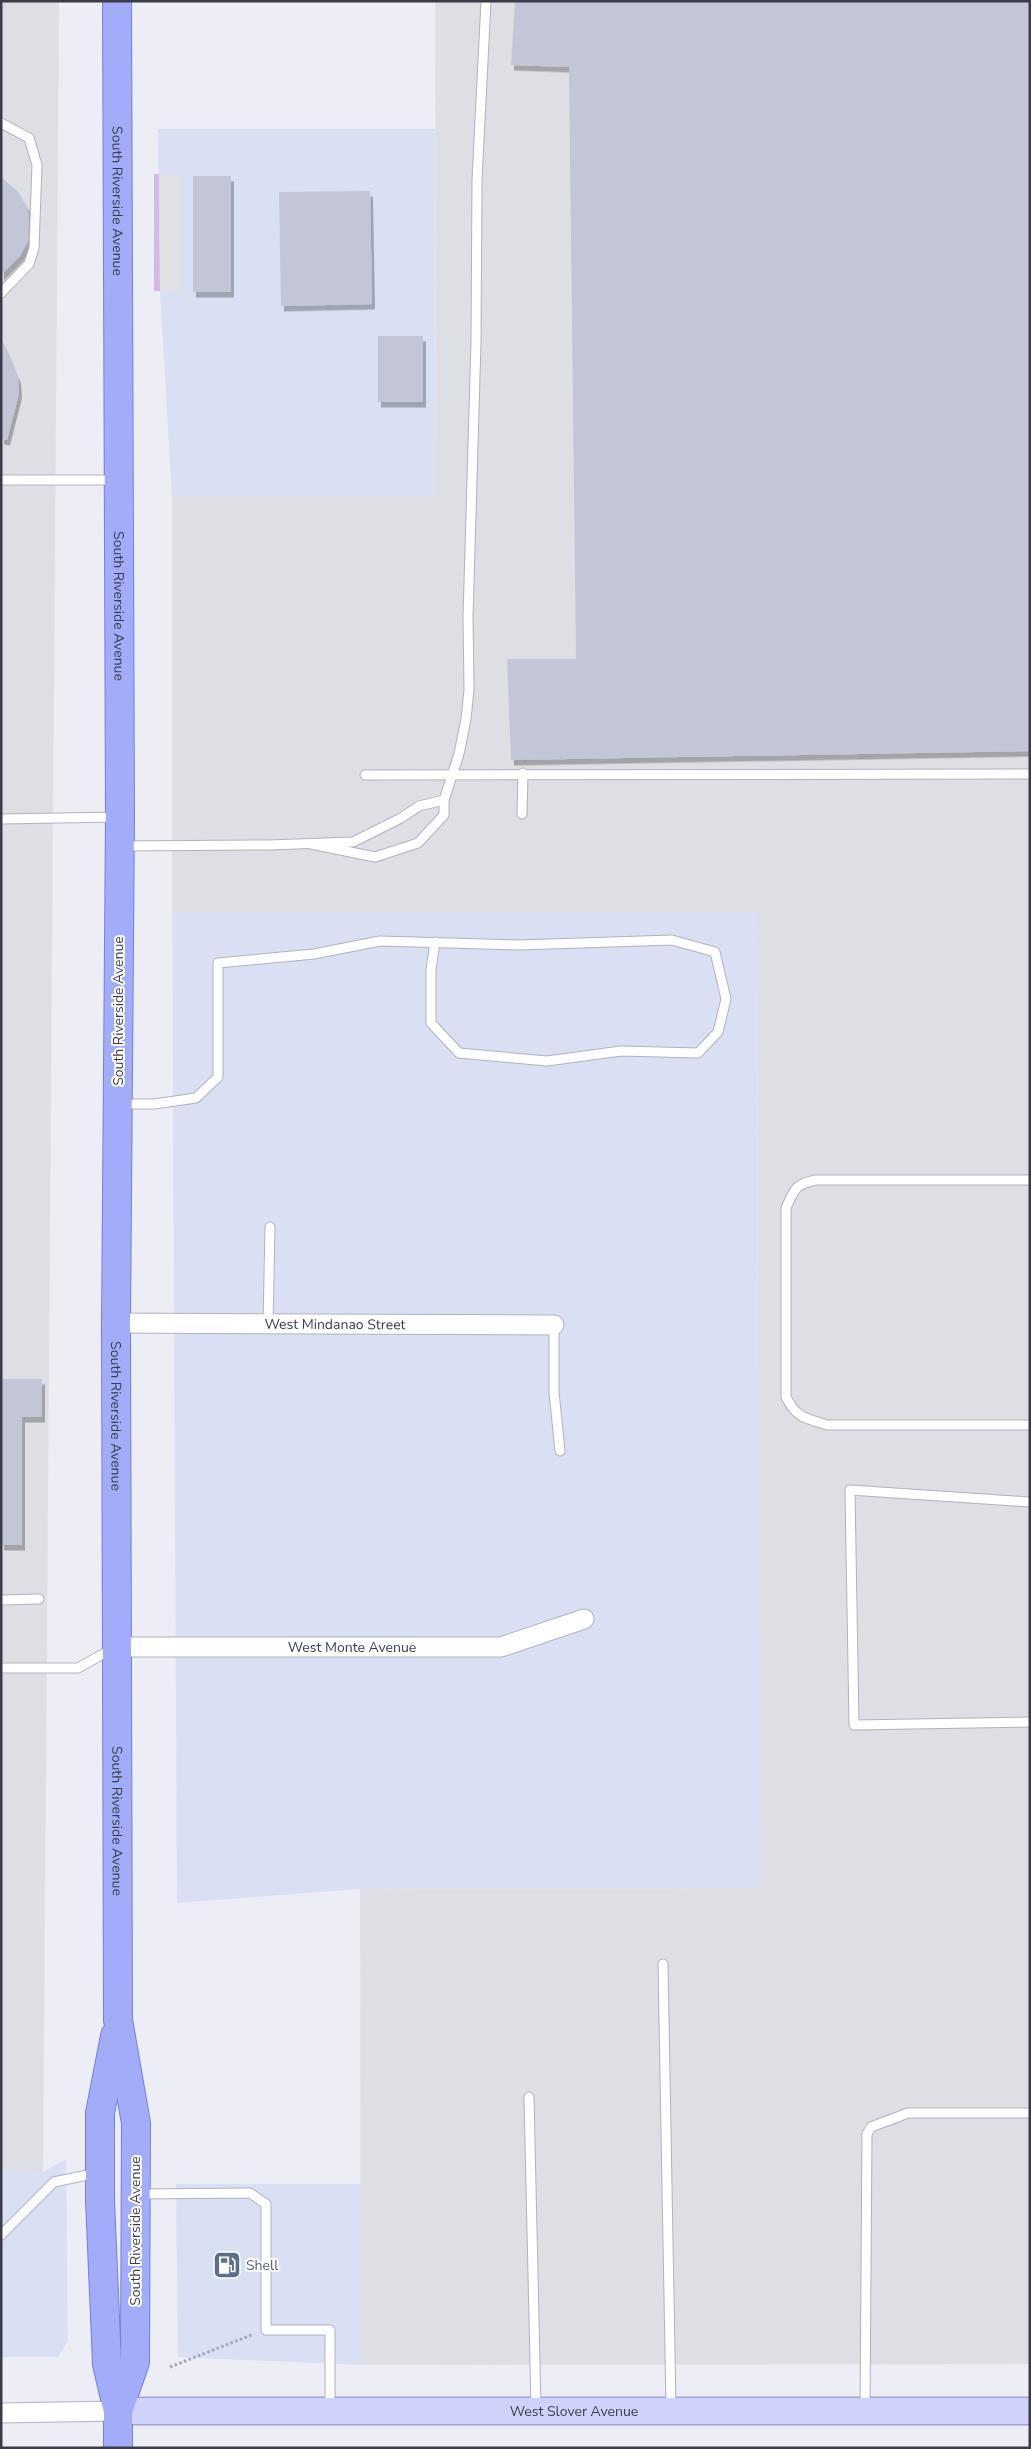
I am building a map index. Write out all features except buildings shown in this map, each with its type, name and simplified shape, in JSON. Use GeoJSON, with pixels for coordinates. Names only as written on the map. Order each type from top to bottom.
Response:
{"type":"FeatureCollection","features":[{"type":"Feature","properties":{"kind":"main road","name":"South Riverside Avenue"},"geometry":{"type":"LineString","coordinates":[[117,1],[120,817],[116,1323],[118,2020],[136,2122],[134,2362],[118,2411]]}},
{"type":"Feature","properties":{"kind":"main road","name":"South Riverside Avenue"},"geometry":{"type":"LineString","coordinates":[[118,2020],[100,2113],[100,2172],[107,2364],[118,2411],[118,2448]]}},
{"type":"Feature","properties":{"kind":"main road","name":"West Slover Avenue"},"geometry":{"type":"LineString","coordinates":[[118,2411],[1030,2411]]}},
{"type":"Feature","properties":{"kind":"street","name":"West Mindanao Street"},"geometry":{"type":"LineString","coordinates":[[116,1323],[554,1325]]}},
{"type":"Feature","properties":{"kind":"street","name":"West Monte Avenue"},"geometry":{"type":"LineString","coordinates":[[117,1647],[501,1647],[584,1619]]}},
{"type":"Feature","properties":{"kind":"street"},"geometry":{"type":"LineString","coordinates":[[1,2413],[118,2411]]}},
{"type":"Feature","properties":{"kind":"lane"},"geometry":{"type":"LineString","coordinates":[[310,844],[375,857],[418,843],[444,816],[444,800],[454,774],[466,719],[469,690],[468,617],[476,342],[478,180],[486,1]]}},
{"type":"Feature","properties":{"kind":"lane"},"geometry":{"type":"LineString","coordinates":[[1,123],[29,138],[37,165],[34,248],[29,264],[1,293]]}},
{"type":"Feature","properties":{"kind":"lane"},"geometry":{"type":"LineString","coordinates":[[1,480],[118,480]]}},
{"type":"Feature","properties":{"kind":"lane"},"geometry":{"type":"LineString","coordinates":[[522,814],[523,773]]}},
{"type":"Feature","properties":{"kind":"lane"},"geometry":{"type":"LineString","coordinates":[[365,774],[1030,774]]}},
{"type":"Feature","properties":{"kind":"lane"},"geometry":{"type":"LineString","coordinates":[[119,846],[353,842],[401,818],[419,806],[444,800]]}},
{"type":"Feature","properties":{"kind":"lane"},"geometry":{"type":"LineString","coordinates":[[1,819],[120,817]]}},
{"type":"Feature","properties":{"kind":"lane"},"geometry":{"type":"LineString","coordinates":[[118,1104],[154,1104],[196,1098],[218,1078],[218,963],[314,954],[380,941],[435,942],[520,945],[672,940],[715,952],[726,999],[718,1032],[698,1053],[620,1051],[547,1061],[459,1053],[431,1023],[431,970],[435,942]]}},
{"type":"Feature","properties":{"kind":"lane"},"geometry":{"type":"LineString","coordinates":[[1030,1180],[816,1180],[801,1183],[793,1192],[786,1208],[786,1397],[793,1411],[806,1418],[827,1424],[1030,1424]]}},
{"type":"Feature","properties":{"kind":"lane"},"geometry":{"type":"LineString","coordinates":[[268,1324],[270,1227]]}},
{"type":"Feature","properties":{"kind":"lane"},"geometry":{"type":"LineString","coordinates":[[554,1325],[554,1392],[560,1451]]}},
{"type":"Feature","properties":{"kind":"lane"},"geometry":{"type":"LineString","coordinates":[[1030,1502],[850,1490],[854,1725],[1030,1722]]}},
{"type":"Feature","properties":{"kind":"lane"},"geometry":{"type":"LineString","coordinates":[[1,1600],[39,1599]]}},
{"type":"Feature","properties":{"kind":"lane"},"geometry":{"type":"LineString","coordinates":[[1,1668],[78,1668],[117,1647]]}},
{"type":"Feature","properties":{"kind":"lane"},"geometry":{"type":"LineString","coordinates":[[663,1964],[671,2411]]}},
{"type":"Feature","properties":{"kind":"lane"},"geometry":{"type":"LineString","coordinates":[[529,2097],[536,2411]]}},
{"type":"Feature","properties":{"kind":"lane"},"geometry":{"type":"LineString","coordinates":[[865,2411],[866,2134],[871,2127],[908,2113],[1030,2113]]}},
{"type":"Feature","properties":{"kind":"lane"},"geometry":{"type":"LineString","coordinates":[[1,2235],[54,2182],[100,2172]]}},
{"type":"Feature","properties":{"kind":"lane"},"geometry":{"type":"LineString","coordinates":[[136,2194],[250,2193],[266,2204],[266,2330],[330,2330],[330,2410]]}},
{"type":"Feature","properties":{"kind":"path"},"geometry":{"type":"LineString","coordinates":[[170,2366],[266,2330]]}},
{"type":"Feature","properties":{"kind":"shaded area"},"geometry":{"type":"Polygon","coordinates":[[[1,1],[59,1],[43,2172],[1,2171],[1,1]]]}},
{"type":"Feature","properties":{"kind":"shaded area"},"geometry":{"type":"Polygon","coordinates":[[[435,1],[1030,1],[1030,2364],[361,2365],[360,1889],[759,1888],[757,912],[172,912],[172,497],[436,497],[435,1]]]}},
{"type":"Feature","properties":{"kind":"shaded area"},"geometry":{"type":"Polygon","coordinates":[[[158,129],[435,129],[436,497],[172,497],[160,291],[158,129]]]}},
{"type":"Feature","properties":{"kind":"shaded area"},"geometry":{"type":"Polygon","coordinates":[[[154,174],[159,174],[160,291],[154,291],[154,174]]]}},
{"type":"Feature","properties":{"kind":"shaded area"},"geometry":{"type":"Polygon","coordinates":[[[159,174],[180,175],[180,291],[160,291],[159,174]]]}},
{"type":"Feature","properties":{"kind":"shaded area"},"geometry":{"type":"Polygon","coordinates":[[[172,912],[757,912],[759,1888],[360,1889],[177,1903],[172,912]]]}},
{"type":"Feature","properties":{"kind":"shaded area"},"geometry":{"type":"Polygon","coordinates":[[[66,2159],[68,2341],[58,2357],[1,2357],[1,2171],[43,2172],[66,2159]]]}},
{"type":"Feature","properties":{"kind":"shaded area"},"geometry":{"type":"Polygon","coordinates":[[[176,2184],[361,2184],[361,2365],[178,2357],[176,2184]]]}},
{"type":"Feature","properties":{"kind":"place","name":"Shell"},"geometry":{"type":"Point","coordinates":[227,2265]}}]}
